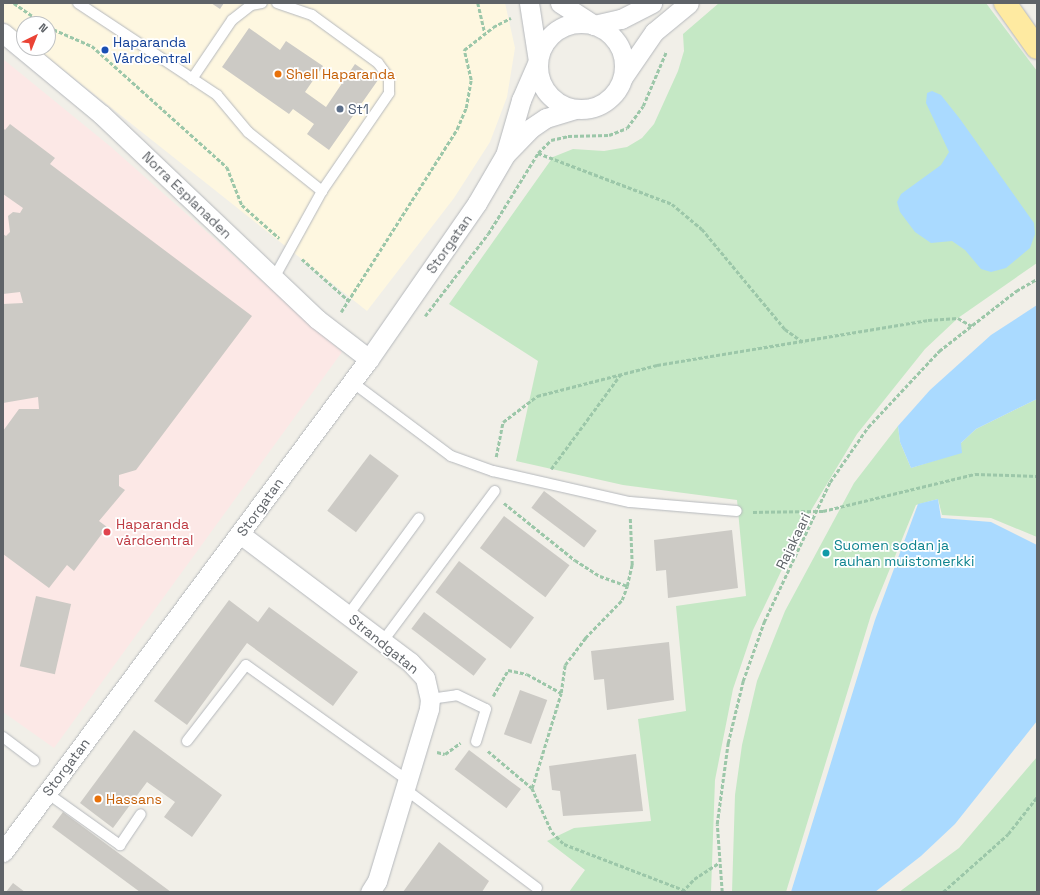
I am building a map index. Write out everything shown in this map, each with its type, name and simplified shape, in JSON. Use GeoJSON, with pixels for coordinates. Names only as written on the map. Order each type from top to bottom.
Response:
{"type":"FeatureCollection","features":[{"type":"Feature","properties":{"kind":"highway"},"geometry":{"type":"LineString","coordinates":[[1005,3],[1037,48]]}},
{"type":"Feature","properties":{"kind":"street","name":"Storgatan"},"geometry":{"type":"LineString","coordinates":[[505,155],[531,128],[546,118],[576,109],[601,104],[614,94],[622,78],[624,62],[619,46],[608,32],[560,3]]}},
{"type":"Feature","properties":{"kind":"street"},"geometry":{"type":"LineString","coordinates":[[594,24],[621,19],[652,3]]}},
{"type":"Feature","properties":{"kind":"street"},"geometry":{"type":"LineString","coordinates":[[622,78],[642,47],[661,26],[689,3]]}},
{"type":"Feature","properties":{"kind":"street"},"geometry":{"type":"LineString","coordinates":[[530,6],[539,78],[547,93],[560,104],[576,109]]}},
{"type":"Feature","properties":{"kind":"street","name":"Storgatan"},"geometry":{"type":"LineString","coordinates":[[3,852],[352,382],[478,203],[505,155],[521,100],[543,46],[557,30],[577,23],[594,24]]}},
{"type":"Feature","properties":{"kind":"street","name":"Norra Esplanaden"},"geometry":{"type":"LineString","coordinates":[[3,33],[101,114],[274,278],[331,329],[369,358]]}},
{"type":"Feature","properties":{"kind":"street","name":"Strandgatan"},"geometry":{"type":"LineString","coordinates":[[240,534],[383,641],[425,678],[430,699],[406,785],[370,892]]}},
{"type":"Feature","properties":{"kind":"lane"},"geometry":{"type":"LineString","coordinates":[[78,3],[217,95],[248,132],[322,191]]}},
{"type":"Feature","properties":{"kind":"lane"},"geometry":{"type":"LineString","coordinates":[[192,79],[232,20],[251,5],[262,3]]}},
{"type":"Feature","properties":{"kind":"lane"},"geometry":{"type":"LineString","coordinates":[[274,278],[322,191],[389,94],[389,78],[378,63],[312,15],[277,3]]}},
{"type":"Feature","properties":{"kind":"lane"},"geometry":{"type":"LineString","coordinates":[[352,382],[451,456],[493,471],[540,483],[630,502],[737,511]]}},
{"type":"Feature","properties":{"kind":"lane"},"geometry":{"type":"LineString","coordinates":[[383,641],[494,492]]}},
{"type":"Feature","properties":{"kind":"lane"},"geometry":{"type":"LineString","coordinates":[[348,615],[419,518]]}},
{"type":"Feature","properties":{"kind":"lane"},"geometry":{"type":"LineString","coordinates":[[187,741],[246,665],[406,785],[537,888]]}},
{"type":"Feature","properties":{"kind":"lane"},"geometry":{"type":"LineString","coordinates":[[430,699],[457,695],[486,709],[476,742]]}},
{"type":"Feature","properties":{"kind":"lane"},"geometry":{"type":"LineString","coordinates":[[3,737],[34,760]]}},
{"type":"Feature","properties":{"kind":"lane"},"geometry":{"type":"LineString","coordinates":[[47,794],[120,845],[141,814]]}},
{"type":"Feature","properties":{"kind":"path"},"geometry":{"type":"LineString","coordinates":[[14,3],[33,16]]}},
{"type":"Feature","properties":{"kind":"path"},"geometry":{"type":"LineString","coordinates":[[478,3],[485,33]]}},
{"type":"Feature","properties":{"kind":"path"},"geometry":{"type":"LineString","coordinates":[[331,329],[457,129],[466,108],[471,80],[464,50],[485,33],[530,6]]}},
{"type":"Feature","properties":{"kind":"path"},"geometry":{"type":"LineString","coordinates":[[424,318],[488,234],[538,153],[551,140],[568,136],[609,135],[627,128],[643,106],[665,56],[669,38],[661,26]]}},
{"type":"Feature","properties":{"kind":"path"},"geometry":{"type":"LineString","coordinates":[[56,30],[92,46],[227,167],[242,205],[348,300]]}},
{"type":"Feature","properties":{"kind":"path"},"geometry":{"type":"LineString","coordinates":[[538,153],[672,204],[702,229],[785,329],[805,343]]}},
{"type":"Feature","properties":{"kind":"path","name":"Rajakaari"},"geometry":{"type":"LineString","coordinates":[[722,892],[719,862],[718,824],[728,743],[743,681],[764,622],[818,512],[830,482],[868,427],[939,351],[1016,291],[1037,279]]}},
{"type":"Feature","properties":{"kind":"path"},"geometry":{"type":"LineString","coordinates":[[493,471],[503,422],[537,396],[657,365],[805,343],[928,320],[958,318],[972,326]]}},
{"type":"Feature","properties":{"kind":"path"},"geometry":{"type":"LineString","coordinates":[[540,483],[621,374]]}},
{"type":"Feature","properties":{"kind":"path"},"geometry":{"type":"LineString","coordinates":[[737,511],[818,512],[975,474],[1037,476]]}},
{"type":"Feature","properties":{"kind":"path"},"geometry":{"type":"LineString","coordinates":[[494,492],[574,560],[600,576],[627,586]]}},
{"type":"Feature","properties":{"kind":"path"},"geometry":{"type":"LineString","coordinates":[[532,788],[561,693],[565,665],[585,638],[622,600],[627,586],[632,565],[630,502]]}},
{"type":"Feature","properties":{"kind":"path"},"geometry":{"type":"LineString","coordinates":[[486,709],[508,670],[527,674],[561,693]]}},
{"type":"Feature","properties":{"kind":"path"},"geometry":{"type":"LineString","coordinates":[[417,748],[444,754],[460,744],[476,742],[532,788],[552,832],[564,844],[683,891],[694,879],[719,862]]}},
{"type":"Feature","properties":{"kind":"path"},"geometry":{"type":"LineString","coordinates":[[943,892],[1008,834],[1037,797]]}},
{"type":"Feature","properties":{"kind":"shaded area"},"geometry":{"type":"Polygon","coordinates":[[[3,3],[505,3],[515,48],[507,97],[490,142],[454,198],[367,311],[46,56],[56,56],[56,16],[16,16],[16,32],[3,21],[3,3]]]}},
{"type":"Feature","properties":{"kind":"shaded area","name":"Haparanda vårdcentral"},"geometry":{"type":"Polygon","coordinates":[[[3,59],[111,147],[342,352],[54,748],[3,712],[3,59]]]}},
{"type":"Feature","properties":{"kind":"green space"},"geometry":{"type":"Polygon","coordinates":[[[719,3],[986,3],[1037,71],[1037,263],[958,318],[925,349],[857,434],[807,517],[753,630],[733,689],[715,780],[711,892],[569,892],[585,870],[547,841],[574,828],[651,821],[638,719],[686,711],[676,606],[746,596],[737,500],[623,485],[516,461],[538,361],[449,304],[553,157],[573,149],[604,151],[627,147],[642,138],[654,124],[678,71],[684,51],[683,34],[719,3]]]}},
{"type":"Feature","properties":{"kind":"green space"},"geometry":{"type":"Polygon","coordinates":[[[1037,399],[1037,537],[991,518],[942,515],[938,499],[916,505],[871,615],[786,892],[732,892],[735,795],[742,745],[757,681],[785,611],[854,483],[898,426],[900,442],[911,468],[961,452],[961,443],[976,429],[1037,399]]]}},
{"type":"Feature","properties":{"kind":"green space"},"geometry":{"type":"Polygon","coordinates":[[[1037,757],[1037,892],[899,892],[959,848],[1037,757]]]}},
{"type":"Feature","properties":{"kind":"water"},"geometry":{"type":"Polygon","coordinates":[[[932,91],[941,95],[960,119],[1034,223],[1035,234],[1030,248],[1006,268],[991,272],[981,269],[965,250],[952,241],[931,243],[915,232],[900,212],[897,202],[901,194],[941,165],[949,152],[926,103],[927,93],[932,91]]]}},
{"type":"Feature","properties":{"kind":"water"},"geometry":{"type":"Polygon","coordinates":[[[1037,305],[1037,399],[976,429],[961,443],[962,453],[911,468],[900,442],[898,426],[930,390],[991,335],[1037,305]]]}},
{"type":"Feature","properties":{"kind":"water"},"geometry":{"type":"Polygon","coordinates":[[[938,499],[941,518],[991,522],[1037,545],[1037,721],[955,824],[921,856],[875,892],[791,892],[875,620],[918,504],[938,499]]]}},
{"type":"Feature","properties":{"kind":"building"},"geometry":{"type":"Polygon","coordinates":[[[211,3],[224,3],[220,9],[211,3]]]}},
{"type":"Feature","properties":{"kind":"building"},"geometry":{"type":"Polygon","coordinates":[[[249,28],[280,50],[286,41],[323,66],[305,92],[326,107],[355,64],[378,80],[329,150],[307,134],[314,124],[293,109],[289,114],[222,67],[249,28]]]}},
{"type":"Feature","properties":{"kind":"building"},"geometry":{"type":"Polygon","coordinates":[[[10,124],[55,158],[50,164],[252,316],[136,470],[119,475],[119,486],[125,490],[99,521],[107,527],[74,571],[67,565],[49,588],[3,554],[3,431],[19,409],[39,409],[38,397],[3,403],[3,304],[23,303],[20,292],[3,294],[3,234],[6,236],[10,232],[8,216],[13,212],[20,213],[23,208],[3,194],[3,128],[5,130],[10,124]]]}},
{"type":"Feature","properties":{"kind":"building"},"geometry":{"type":"Polygon","coordinates":[[[370,454],[399,476],[356,532],[327,511],[370,454]]]}},
{"type":"Feature","properties":{"kind":"building"},"geometry":{"type":"Polygon","coordinates":[[[544,491],[597,531],[584,547],[531,508],[544,491]]]}},
{"type":"Feature","properties":{"kind":"building"},"geometry":{"type":"Polygon","coordinates":[[[504,516],[569,565],[545,597],[480,548],[504,516]]]}},
{"type":"Feature","properties":{"kind":"building"},"geometry":{"type":"Polygon","coordinates":[[[732,530],[738,588],[668,598],[666,570],[656,571],[654,540],[732,530]]]}},
{"type":"Feature","properties":{"kind":"building"},"geometry":{"type":"Polygon","coordinates":[[[459,561],[534,618],[511,649],[436,592],[459,561]]]}},
{"type":"Feature","properties":{"kind":"building"},"geometry":{"type":"Polygon","coordinates":[[[36,596],[71,604],[55,674],[20,666],[36,596]]]}},
{"type":"Feature","properties":{"kind":"building"},"geometry":{"type":"Polygon","coordinates":[[[229,600],[258,622],[269,607],[358,672],[333,706],[247,643],[187,725],[154,701],[229,600]]]}},
{"type":"Feature","properties":{"kind":"building"},"geometry":{"type":"Polygon","coordinates":[[[424,612],[486,659],[474,676],[411,629],[424,612]]]}},
{"type":"Feature","properties":{"kind":"building"},"geometry":{"type":"Polygon","coordinates":[[[669,642],[674,700],[607,710],[604,679],[594,680],[591,651],[669,642]]]}},
{"type":"Feature","properties":{"kind":"building"},"geometry":{"type":"Polygon","coordinates":[[[520,690],[547,700],[531,744],[504,734],[520,690]]]}},
{"type":"Feature","properties":{"kind":"building"},"geometry":{"type":"Polygon","coordinates":[[[134,730],[222,795],[192,837],[164,817],[175,802],[147,782],[113,828],[80,803],[134,730]]]}},
{"type":"Feature","properties":{"kind":"building"},"geometry":{"type":"Polygon","coordinates":[[[469,750],[521,789],[506,808],[455,769],[469,750]]]}},
{"type":"Feature","properties":{"kind":"building"},"geometry":{"type":"Polygon","coordinates":[[[636,754],[643,811],[563,816],[560,791],[552,790],[549,766],[636,754]]]}},
{"type":"Feature","properties":{"kind":"building"},"geometry":{"type":"Polygon","coordinates":[[[63,812],[171,892],[140,892],[52,827],[63,812]]]}},
{"type":"Feature","properties":{"kind":"building"},"geometry":{"type":"Polygon","coordinates":[[[439,842],[489,881],[482,892],[403,892],[439,842]]]}},
{"type":"Feature","properties":{"kind":"building"},"geometry":{"type":"Polygon","coordinates":[[[13,883],[25,892],[6,892],[13,883]]]}},
{"type":"Feature","properties":{"kind":"place","name":"Haparanda Vårdcentral"},"geometry":{"type":"Point","coordinates":[105,50]}},
{"type":"Feature","properties":{"kind":"place","name":"Shell Haparanda"},"geometry":{"type":"Point","coordinates":[278,74]}},
{"type":"Feature","properties":{"kind":"place","name":"St1"},"geometry":{"type":"Point","coordinates":[340,109]}},
{"type":"Feature","properties":{"kind":"place","name":"Haparanda vårdcentral"},"geometry":{"type":"Point","coordinates":[107,532]}},
{"type":"Feature","properties":{"kind":"place","name":"Suomen sodan ja rauhan muistomerkki"},"geometry":{"type":"Point","coordinates":[826,553]}},
{"type":"Feature","properties":{"kind":"place","name":"Hassans"},"geometry":{"type":"Point","coordinates":[98,799]}}]}
